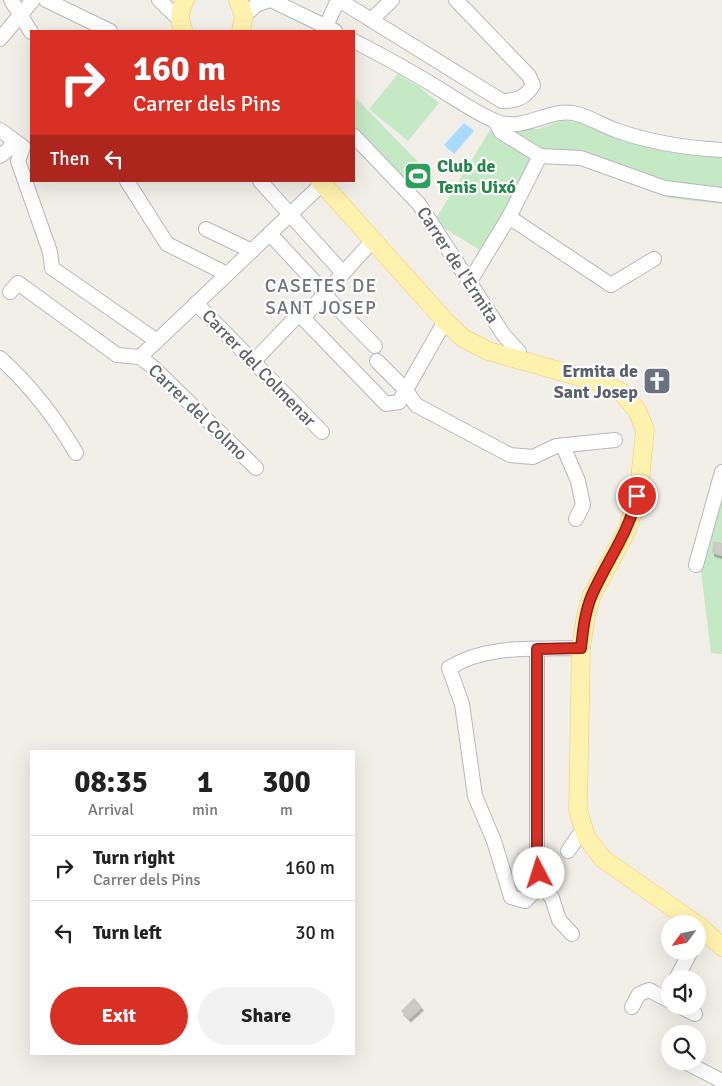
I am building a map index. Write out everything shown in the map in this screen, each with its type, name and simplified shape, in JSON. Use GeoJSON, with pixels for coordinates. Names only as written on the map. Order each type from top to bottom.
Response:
{"type":"FeatureCollection","features":[{"type":"Feature","properties":{"kind":"main road"},"geometry":{"type":"LineString","coordinates":[[181,28],[181,8],[185,0]]}},
{"type":"Feature","properties":{"kind":"main road"},"geometry":{"type":"LineString","coordinates":[[321,183],[445,321],[463,338],[488,351],[595,380],[622,392],[637,410],[645,430],[640,480],[633,512],[626,532],[592,595],[586,615],[581,648],[578,810],[586,837],[603,859],[678,915]]}},
{"type":"Feature","properties":{"kind":"main road"},"geometry":{"type":"LineString","coordinates":[[706,935],[722,947]]}},
{"type":"Feature","properties":{"kind":"street"},"geometry":{"type":"LineString","coordinates":[[11,0],[30,30]]}},
{"type":"Feature","properties":{"kind":"street"},"geometry":{"type":"LineString","coordinates":[[0,39],[21,16],[32,0]]}},
{"type":"Feature","properties":{"kind":"street"},"geometry":{"type":"LineString","coordinates":[[46,0],[108,30]]}},
{"type":"Feature","properties":{"kind":"street"},"geometry":{"type":"LineString","coordinates":[[67,0],[78,16]]}},
{"type":"Feature","properties":{"kind":"street"},"geometry":{"type":"LineString","coordinates":[[159,0],[181,28]]}},
{"type":"Feature","properties":{"kind":"street"},"geometry":{"type":"LineString","coordinates":[[241,16],[256,5],[270,0],[331,29],[339,0],[502,101],[515,101],[528,94],[534,85],[529,76],[456,0]]}},
{"type":"Feature","properties":{"kind":"street"},"geometry":{"type":"LineString","coordinates":[[371,20],[392,0]]}},
{"type":"Feature","properties":{"kind":"street"},"geometry":{"type":"LineString","coordinates":[[355,42],[406,68],[496,122],[524,124],[558,113],[571,113],[584,116],[616,130],[650,141],[684,148],[722,150]]}},
{"type":"Feature","properties":{"kind":"street"},"geometry":{"type":"LineString","coordinates":[[496,122],[501,132],[540,156],[581,158],[665,188],[722,195]]}},
{"type":"Feature","properties":{"kind":"street"},"geometry":{"type":"LineString","coordinates":[[0,130],[22,144]]}},
{"type":"Feature","properties":{"kind":"street","name":"Carrer de l'Ermita"},"geometry":{"type":"LineString","coordinates":[[355,137],[419,204],[503,334],[519,352]]}},
{"type":"Feature","properties":{"kind":"street"},"geometry":{"type":"LineString","coordinates":[[0,156],[22,144]]}},
{"type":"Feature","properties":{"kind":"street"},"geometry":{"type":"LineString","coordinates":[[22,144],[18,161],[50,252],[52,268],[157,341]]}},
{"type":"Feature","properties":{"kind":"street"},"geometry":{"type":"LineString","coordinates":[[0,156],[18,161]]}},
{"type":"Feature","properties":{"kind":"street"},"geometry":{"type":"LineString","coordinates":[[470,282],[509,217],[540,156]]}},
{"type":"Feature","properties":{"kind":"street"},"geometry":{"type":"LineString","coordinates":[[128,182],[168,244],[227,274]]}},
{"type":"Feature","properties":{"kind":"street"},"geometry":{"type":"LineString","coordinates":[[261,182],[343,273]]}},
{"type":"Feature","properties":{"kind":"street"},"geometry":{"type":"LineString","coordinates":[[10,292],[18,283],[117,355],[140,357],[290,215],[321,183]]}},
{"type":"Feature","properties":{"kind":"street"},"geometry":{"type":"LineString","coordinates":[[509,217],[611,285],[654,259]]}},
{"type":"Feature","properties":{"kind":"street"},"geometry":{"type":"LineString","coordinates":[[206,229],[252,251]]}},
{"type":"Feature","properties":{"kind":"street"},"geometry":{"type":"LineString","coordinates":[[270,234],[324,294],[375,346]]}},
{"type":"Feature","properties":{"kind":"street"},"geometry":{"type":"LineString","coordinates":[[253,362],[324,294],[373,240]]}},
{"type":"Feature","properties":{"kind":"street","name":"Carrer del Colmenar"},"geometry":{"type":"LineString","coordinates":[[196,304],[322,432]]}},
{"type":"Feature","properties":{"kind":"street"},"geometry":{"type":"LineString","coordinates":[[301,316],[386,404],[399,402],[445,321]]}},
{"type":"Feature","properties":{"kind":"street","name":"Carrer del Colmo"},"geometry":{"type":"LineString","coordinates":[[140,357],[154,368],[256,468]]}},
{"type":"Feature","properties":{"kind":"street"},"geometry":{"type":"LineString","coordinates":[[0,358],[23,379],[60,425],[76,453]]}},
{"type":"Feature","properties":{"kind":"street"},"geometry":{"type":"LineString","coordinates":[[377,361],[405,389],[416,405],[510,455],[533,457],[562,446],[615,440]]}},
{"type":"Feature","properties":{"kind":"street"},"geometry":{"type":"LineString","coordinates":[[562,446],[578,482],[583,505],[576,519]]}},
{"type":"Feature","properties":{"kind":"street"},"geometry":{"type":"LineString","coordinates":[[696,565],[722,472]]}},
{"type":"Feature","properties":{"kind":"street"},"geometry":{"type":"LineString","coordinates":[[541,885],[525,901],[511,897],[494,842],[475,796],[462,704],[449,668],[460,661],[501,650],[581,648]]}},
{"type":"Feature","properties":{"kind":"street"},"geometry":{"type":"LineString","coordinates":[[537,649],[537,861],[541,885],[552,898],[559,920],[572,934]]}},
{"type":"Feature","properties":{"kind":"street"},"geometry":{"type":"LineString","coordinates":[[568,851],[579,835]]}},
{"type":"Feature","properties":{"kind":"street"},"geometry":{"type":"LineString","coordinates":[[632,1007],[639,994],[649,990],[661,994]]}},
{"type":"Feature","properties":{"kind":"street"},"geometry":{"type":"LineString","coordinates":[[701,1070],[722,1081]]}},
{"type":"Feature","properties":{"kind":"green space"},"geometry":{"type":"Polygon","coordinates":[[[398,74],[419,87],[439,103],[408,141],[369,109],[398,74]]]}},
{"type":"Feature","properties":{"kind":"green space"},"geometry":{"type":"Polygon","coordinates":[[[355,97],[418,162],[402,178],[355,129],[355,97]]]}},
{"type":"Feature","properties":{"kind":"green space"},"geometry":{"type":"Polygon","coordinates":[[[563,120],[576,122],[675,153],[722,154],[722,204],[669,198],[579,162],[544,161],[503,128],[538,129],[563,120]]]}},
{"type":"Feature","properties":{"kind":"green space"},"geometry":{"type":"Polygon","coordinates":[[[490,130],[536,158],[480,250],[434,222],[490,130]]]}},
{"type":"Feature","properties":{"kind":"green space"},"geometry":{"type":"Polygon","coordinates":[[[722,468],[722,654],[711,653],[700,563],[722,468]]]}},
{"type":"Feature","properties":{"kind":"water"},"geometry":{"type":"Polygon","coordinates":[[[464,123],[474,131],[454,154],[444,145],[464,123]]]}},
{"type":"Feature","properties":{"kind":"building"},"geometry":{"type":"Polygon","coordinates":[[[713,541],[722,543],[722,556],[712,553],[713,541]]]}},
{"type":"Feature","properties":{"kind":"building"},"geometry":{"type":"Polygon","coordinates":[[[414,998],[422,1007],[409,1019],[401,1011],[414,998]]]}},
{"type":"Feature","properties":{"kind":"place","name":"Club de Tenis Uixó"},"geometry":{"type":"Point","coordinates":[418,176]}},
{"type":"Feature","properties":{"kind":"place","name":"Ermita de Sant Josep"},"geometry":{"type":"Point","coordinates":[657,381]}},
{"type":"Feature","properties":{"kind":"district","name":"CASETES DE SANT JOSEP"},"geometry":{"type":"Point","coordinates":[321,296]}},
{"type":"Feature","properties":{"kind":"route"},"geometry":{"type":"LineString","coordinates":[[539,873],[537,861],[537,649],[581,648],[586,615],[592,595],[626,532],[637,496]]}}]}
